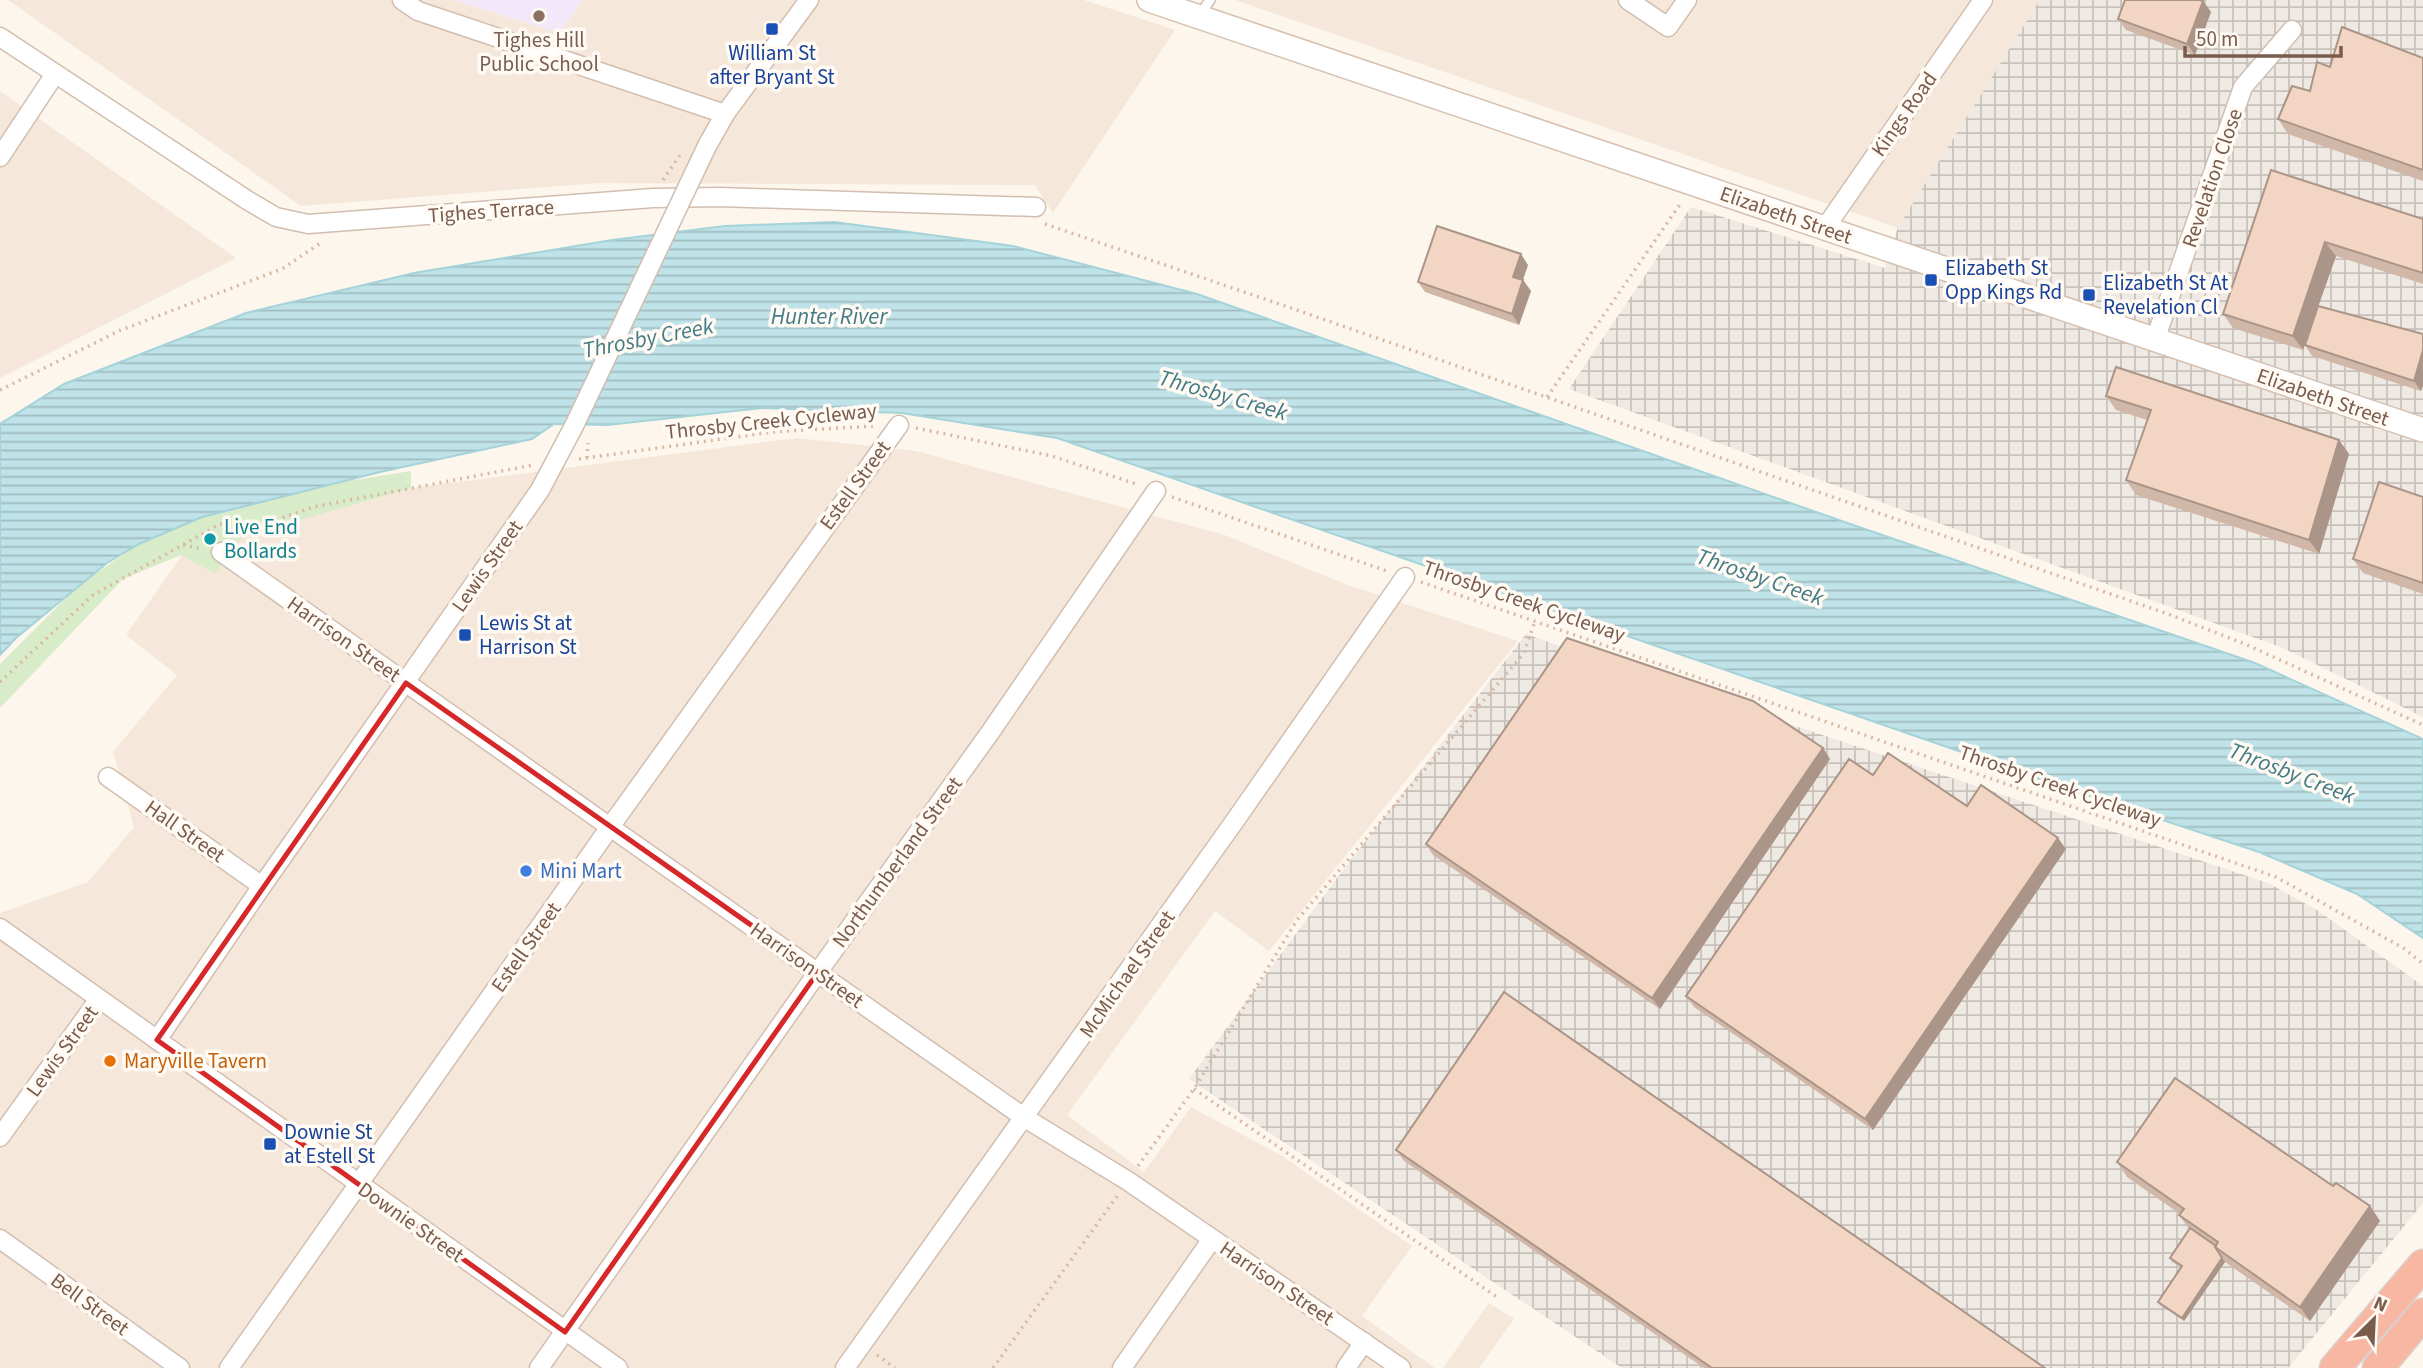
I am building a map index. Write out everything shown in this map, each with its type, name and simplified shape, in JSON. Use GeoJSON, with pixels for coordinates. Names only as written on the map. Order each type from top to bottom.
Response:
{"type":"FeatureCollection","features":[{"type":"Feature","properties":{"kind":"highway"},"geometry":{"type":"LineString","coordinates":[[2335,1368],[2423,1265]]}},
{"type":"Feature","properties":{"kind":"highway"},"geometry":{"type":"LineString","coordinates":[[2378,1368],[2423,1314]]}},
{"type":"Feature","properties":{"kind":"main road","name":"Elizabeth Street"},"geometry":{"type":"LineString","coordinates":[[1149,0],[1204,8],[1825,228],[2423,430]]}},
{"type":"Feature","properties":{"kind":"street"},"geometry":{"type":"LineString","coordinates":[[402,0],[418,11],[720,122]]}},
{"type":"Feature","properties":{"kind":"street","name":"Lewis Street"},"geometry":{"type":"LineString","coordinates":[[157,1040],[261,886],[581,430],[707,146],[720,122],[809,0]]}},
{"type":"Feature","properties":{"kind":"street"},"geometry":{"type":"LineString","coordinates":[[1628,0],[1668,27],[1687,0]]}},
{"type":"Feature","properties":{"kind":"street","name":"Kings Road"},"geometry":{"type":"LineString","coordinates":[[1825,228],[1983,0]]}},
{"type":"Feature","properties":{"kind":"street","name":"Revelation Close"},"geometry":{"type":"LineString","coordinates":[[2155,340],[2244,87],[2292,30]]}},
{"type":"Feature","properties":{"kind":"street","name":"Tighes Terrace"},"geometry":{"type":"LineString","coordinates":[[0,37],[276,217],[308,224],[653,198],[720,197],[1030,207]]}},
{"type":"Feature","properties":{"kind":"street"},"geometry":{"type":"LineString","coordinates":[[0,157],[55,74]]}},
{"type":"Feature","properties":{"kind":"street","name":"Estell Street"},"geometry":{"type":"LineString","coordinates":[[229,1368],[610,827],[899,425]]}},
{"type":"Feature","properties":{"kind":"street","name":"Northumberland Street"},"geometry":{"type":"LineString","coordinates":[[539,1368],[989,734],[1156,491]]}},
{"type":"Feature","properties":{"kind":"street","name":"Harrison Street"},"geometry":{"type":"LineString","coordinates":[[221,552],[1025,1118],[1128,1181],[1401,1368]]}},
{"type":"Feature","properties":{"kind":"street","name":"McMichael Street"},"geometry":{"type":"LineString","coordinates":[[845,1368],[1025,1118],[1405,577]]}},
{"type":"Feature","properties":{"kind":"street","name":"Hall Street"},"geometry":{"type":"LineString","coordinates":[[108,777],[261,886]]}},
{"type":"Feature","properties":{"kind":"street","name":"Downie Street"},"geometry":{"type":"LineString","coordinates":[[0,928],[618,1368]]}},
{"type":"Feature","properties":{"kind":"street","name":"Lewis Street"},"geometry":{"type":"LineString","coordinates":[[0,1137],[99,999]]}},
{"type":"Feature","properties":{"kind":"street","name":"Bell Street"},"geometry":{"type":"LineString","coordinates":[[0,1239],[180,1368]]}},
{"type":"Feature","properties":{"kind":"street"},"geometry":{"type":"LineString","coordinates":[[1122,1368],[1212,1239]]}},
{"type":"Feature","properties":{"kind":"street"},"geometry":{"type":"LineString","coordinates":[[1346,1368],[1364,1342]]}},
{"type":"Feature","properties":{"kind":"path"},"geometry":{"type":"LineString","coordinates":[[667,173],[684,149]]}},
{"type":"Feature","properties":{"kind":"path"},"geometry":{"type":"LineString","coordinates":[[1547,397],[1684,198]]}},
{"type":"Feature","properties":{"kind":"path"},"geometry":{"type":"LineString","coordinates":[[1030,207],[1042,223],[2168,614],[2245,644],[2423,725]]}},
{"type":"Feature","properties":{"kind":"path"},"geometry":{"type":"LineString","coordinates":[[0,390],[121,330],[282,269],[352,222]]}},
{"type":"Feature","properties":{"kind":"path","name":"Throsby Creek Cycleway"},"geometry":{"type":"LineString","coordinates":[[578,459],[772,432],[899,425],[1052,456],[2276,877],[2404,948],[2423,964]]}},
{"type":"Feature","properties":{"kind":"path"},"geometry":{"type":"LineString","coordinates":[[581,430],[587,458]]}},
{"type":"Feature","properties":{"kind":"path"},"geometry":{"type":"LineString","coordinates":[[0,682],[93,595],[220,524],[273,522],[313,507],[538,465]]}},
{"type":"Feature","properties":{"kind":"path"},"geometry":{"type":"LineString","coordinates":[[993,1368],[1194,1088],[1297,920],[1524,653],[1535,621]]}},
{"type":"Feature","properties":{"kind":"path"},"geometry":{"type":"LineString","coordinates":[[1194,1088],[1497,1297]]}},
{"type":"Feature","properties":{"kind":"highlighted area"},"geometry":{"type":"Polygon","coordinates":[[[406,683],[818,972],[565,1332],[157,1040],[406,683]]]}},
{"type":"Feature","properties":{"kind":"shaded area"},"geometry":{"type":"Polygon","coordinates":[[[8,0],[454,0],[559,33],[583,0],[1084,0],[1175,30],[1053,213],[1035,185],[599,183],[301,206],[8,0]]]}},
{"type":"Feature","properties":{"kind":"shaded area","name":"Tighes Hill Public School"},"geometry":{"type":"Polygon","coordinates":[[[454,0],[583,0],[559,33],[454,0]]]}},
{"type":"Feature","properties":{"kind":"shaded area"},"geometry":{"type":"Polygon","coordinates":[[[1235,0],[2040,0],[1898,228],[1235,0]]]}},
{"type":"Feature","properties":{"kind":"shaded area"},"geometry":{"type":"Polygon","coordinates":[[[2040,0],[2423,0],[2423,717],[2283,648],[1569,389],[1691,207],[1885,268],[1898,227],[2040,0]]]}},
{"type":"Feature","properties":{"kind":"shaded area"},"geometry":{"type":"Polygon","coordinates":[[[0,91],[236,258],[0,378],[0,91]]]}},
{"type":"Feature","properties":{"kind":"shaded area"},"geometry":{"type":"Polygon","coordinates":[[[797,438],[916,451],[1225,535],[1345,584],[1518,641],[1269,951],[1215,911],[1067,1115],[1144,1172],[1191,1107],[1282,1156],[1412,1246],[1362,1316],[1435,1368],[0,1368],[0,913],[88,882],[134,827],[113,752],[177,675],[126,635],[182,555],[224,563],[241,537],[411,488],[797,438]]]}},
{"type":"Feature","properties":{"kind":"shaded area"},"geometry":{"type":"Polygon","coordinates":[[[1526,634],[2268,883],[2317,910],[2423,986],[2423,1203],[2288,1368],[1622,1368],[1189,1079],[1337,878],[1526,634]]]}},
{"type":"Feature","properties":{"kind":"shaded area"},"geometry":{"type":"Polygon","coordinates":[[[1489,1303],[1514,1319],[1479,1368],[1443,1368],[1489,1303]]]}},
{"type":"Feature","properties":{"kind":"green space"},"geometry":{"type":"Polygon","coordinates":[[[411,471],[411,488],[242,537],[214,573],[181,555],[123,579],[0,708],[0,664],[79,585],[148,536],[229,502],[241,508],[286,491],[411,471]]]}},
{"type":"Feature","properties":{"kind":"water","name":"Hunter River"},"geometry":{"type":"Polygon","coordinates":[[[834,222],[1013,246],[1197,294],[2255,663],[2423,739],[2423,938],[2357,894],[2259,852],[2039,779],[1057,438],[902,413],[762,408],[607,425],[554,424],[532,439],[380,472],[202,517],[139,544],[107,563],[16,638],[0,655],[0,424],[64,384],[246,313],[414,273],[612,240],[725,226],[834,222]]]}},
{"type":"Feature","properties":{"kind":"building"},"geometry":{"type":"Polygon","coordinates":[[[2125,0],[2203,1],[2187,44],[2118,19],[2125,0]]]}},
{"type":"Feature","properties":{"kind":"building"},"geometry":{"type":"Polygon","coordinates":[[[2342,27],[2423,58],[2423,170],[2278,119],[2292,86],[2310,91],[2317,62],[2330,67],[2342,27]]]}},
{"type":"Feature","properties":{"kind":"building"},"geometry":{"type":"Polygon","coordinates":[[[2271,170],[2423,219],[2423,273],[2325,242],[2293,336],[2223,314],[2271,170]]]}},
{"type":"Feature","properties":{"kind":"building"},"geometry":{"type":"Polygon","coordinates":[[[1437,226],[1521,254],[1513,277],[1523,280],[1512,314],[1418,282],[1437,226]]]}},
{"type":"Feature","properties":{"kind":"building"},"geometry":{"type":"Polygon","coordinates":[[[2318,306],[2423,334],[2423,350],[2414,381],[2305,345],[2318,306]]]}},
{"type":"Feature","properties":{"kind":"building"},"geometry":{"type":"Polygon","coordinates":[[[2116,367],[2339,440],[2309,540],[2126,480],[2151,410],[2106,396],[2116,367]]]}},
{"type":"Feature","properties":{"kind":"building"},"geometry":{"type":"Polygon","coordinates":[[[2379,482],[2423,497],[2423,583],[2353,559],[2379,482]]]}},
{"type":"Feature","properties":{"kind":"building"},"geometry":{"type":"Polygon","coordinates":[[[1567,638],[1753,701],[1823,748],[1652,998],[1426,844],[1567,638]]]}},
{"type":"Feature","properties":{"kind":"building"},"geometry":{"type":"Polygon","coordinates":[[[1888,753],[1967,806],[1981,785],[2058,838],[1865,1119],[1686,996],[1849,759],[1873,775],[1888,753]]]}},
{"type":"Feature","properties":{"kind":"building"},"geometry":{"type":"Polygon","coordinates":[[[1504,992],[2045,1368],[1712,1368],[1396,1150],[1504,992]]]}},
{"type":"Feature","properties":{"kind":"building"},"geometry":{"type":"Polygon","coordinates":[[[2175,1078],[2333,1186],[2336,1183],[2370,1206],[2300,1307],[2215,1247],[2218,1242],[2179,1215],[2184,1209],[2117,1162],[2175,1078]]]}},
{"type":"Feature","properties":{"kind":"building"},"geometry":{"type":"Polygon","coordinates":[[[2190,1228],[2216,1246],[2222,1258],[2182,1318],[2158,1302],[2182,1266],[2170,1258],[2190,1228]]]}},
{"type":"Feature","properties":{"kind":"place","name":"Tighes Hill Public School"},"geometry":{"type":"Point","coordinates":[539,16]}},
{"type":"Feature","properties":{"kind":"place","name":"William St after Bryant St"},"geometry":{"type":"Point","coordinates":[772,29]}},
{"type":"Feature","properties":{"kind":"place","name":"Elizabeth St Opp Kings Rd"},"geometry":{"type":"Point","coordinates":[1931,280]}},
{"type":"Feature","properties":{"kind":"place","name":"Elizabeth St At Revelation Cl"},"geometry":{"type":"Point","coordinates":[2089,295]}},
{"type":"Feature","properties":{"kind":"place","name":"Live End Bollards"},"geometry":{"type":"Point","coordinates":[210,539]}},
{"type":"Feature","properties":{"kind":"place","name":"Lewis St at Harrison St"},"geometry":{"type":"Point","coordinates":[465,635]}},
{"type":"Feature","properties":{"kind":"place","name":"Mini Mart"},"geometry":{"type":"Point","coordinates":[526,871]}},
{"type":"Feature","properties":{"kind":"place","name":"Maryville Tavern"},"geometry":{"type":"Point","coordinates":[110,1061]}},
{"type":"Feature","properties":{"kind":"place","name":"Downie St at Estell St"},"geometry":{"type":"Point","coordinates":[270,1144]}},
{"type":"Feature","properties":{"kind":"water label","name":"Throsby Creek"},"geometry":{"type":"Point","coordinates":[648,338]}},
{"type":"Feature","properties":{"kind":"water label","name":"Throsby Creek"},"geometry":{"type":"Point","coordinates":[1223,395]}},
{"type":"Feature","properties":{"kind":"water label","name":"Throsby Creek"},"geometry":{"type":"Point","coordinates":[1760,577]}},
{"type":"Feature","properties":{"kind":"water label","name":"Throsby Creek"},"geometry":{"type":"Point","coordinates":[2292,773]}}]}
